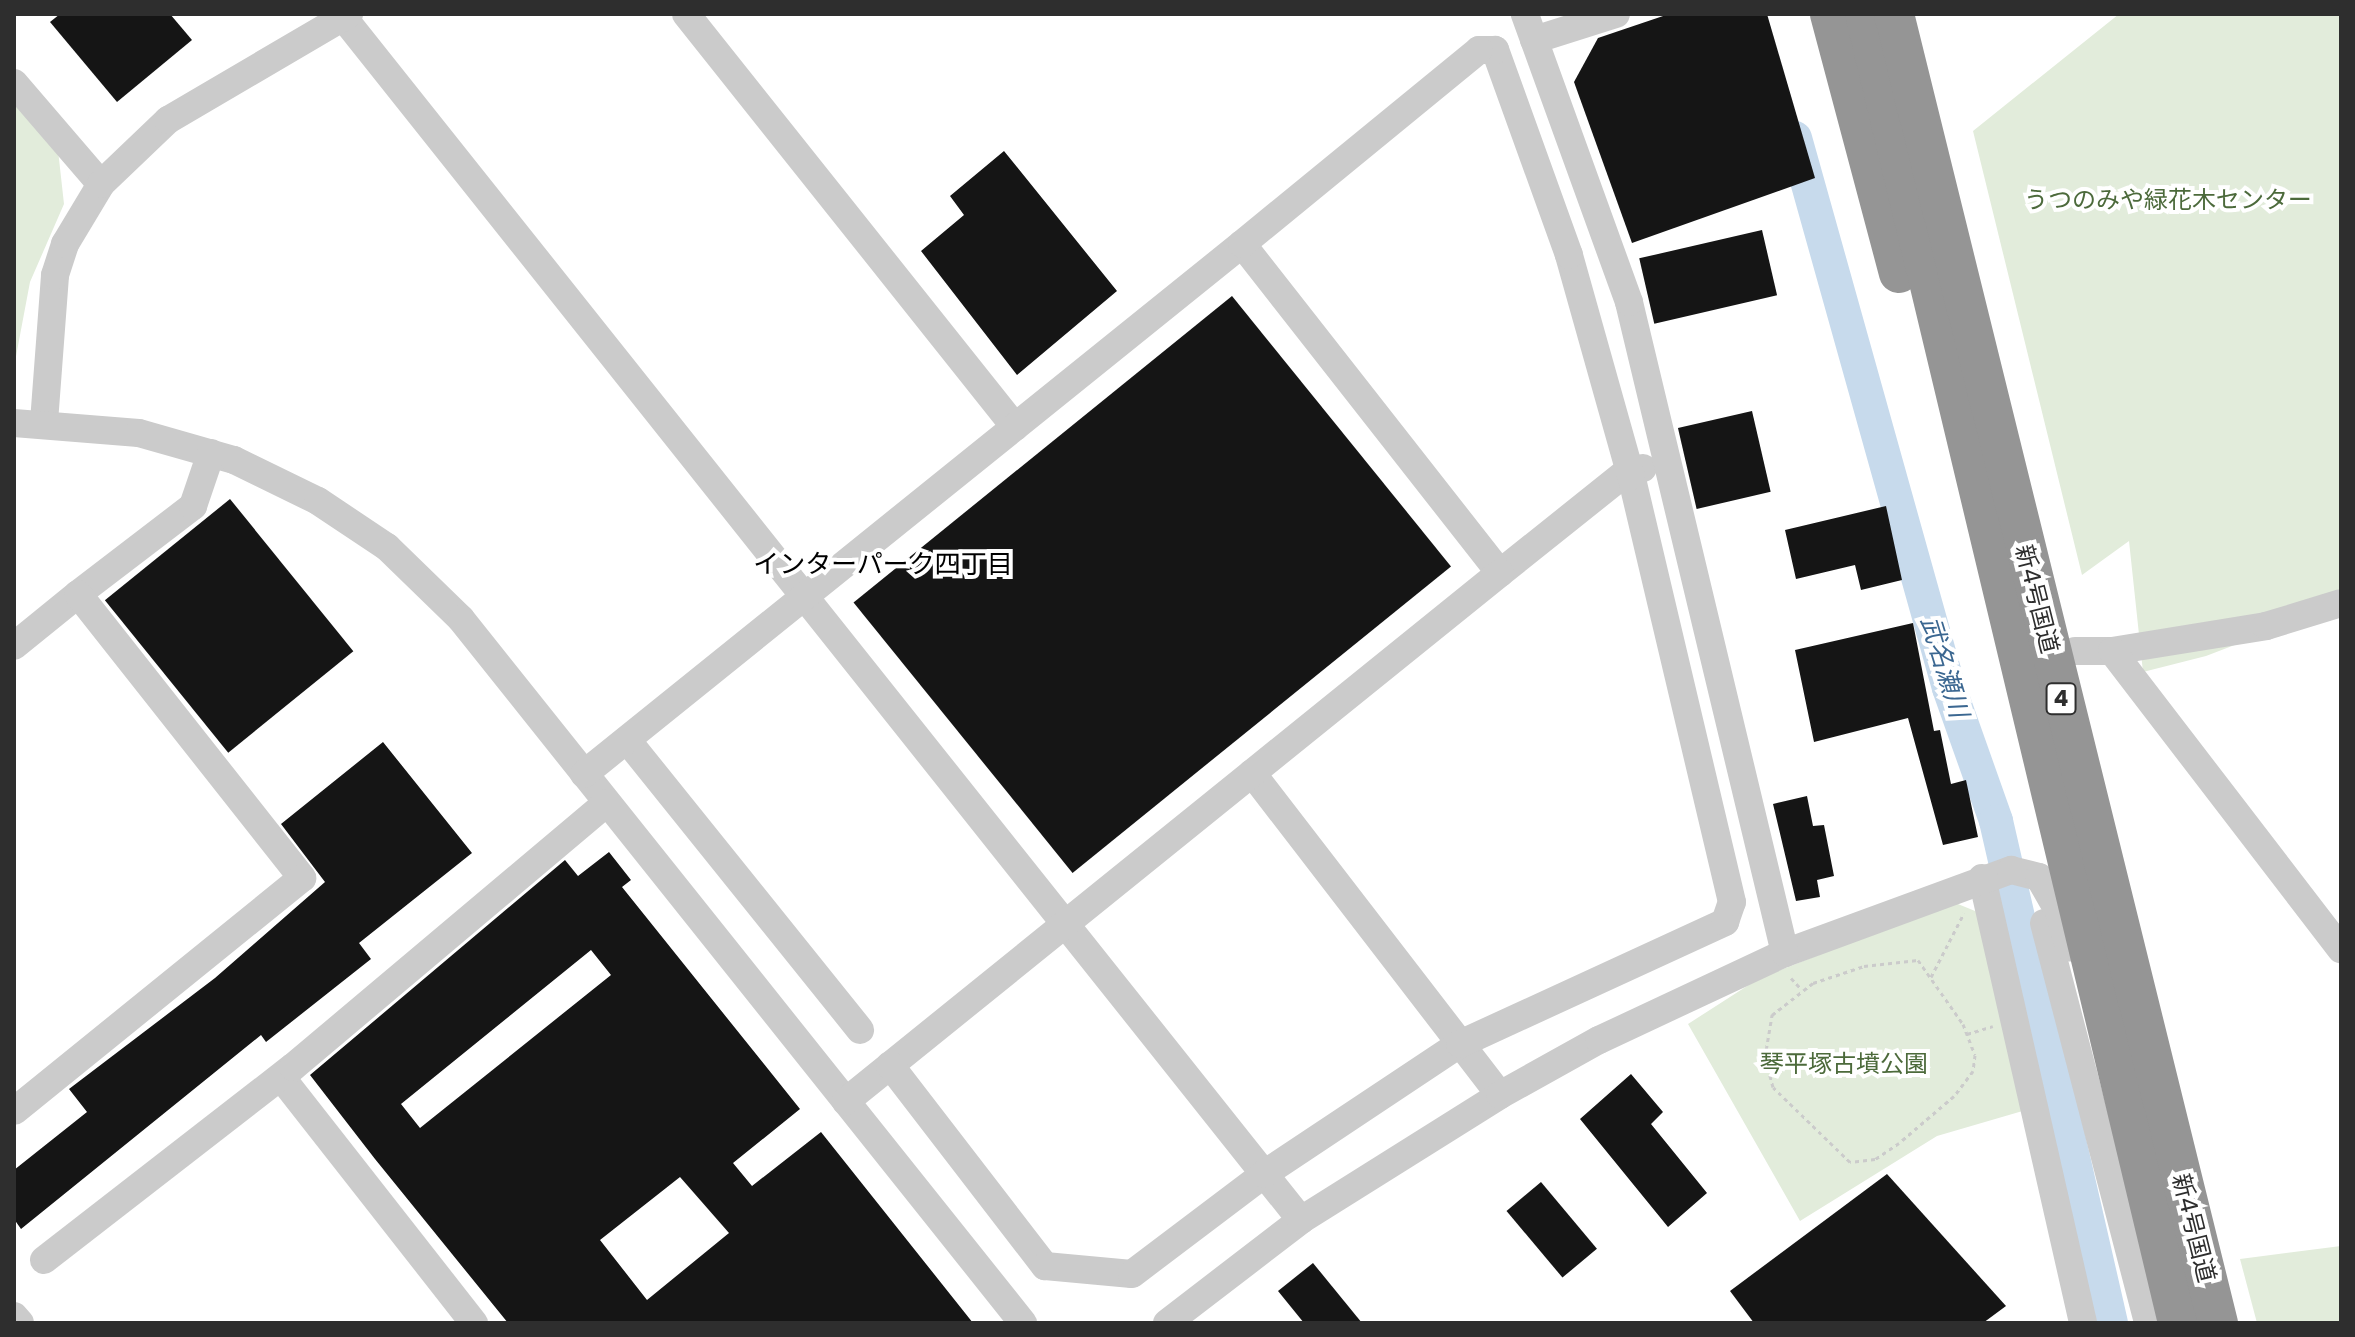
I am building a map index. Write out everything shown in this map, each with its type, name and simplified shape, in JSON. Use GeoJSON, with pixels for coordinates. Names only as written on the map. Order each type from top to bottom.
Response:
{"type":"FeatureCollection","features":[{"type":"Feature","properties":{"kind":"highway"},"geometry":{"type":"LineString","coordinates":[[1830,14],[1982,588],[2057,745]]}},
{"type":"Feature","properties":{"kind":"highway","name":"新4号国道"},"geometry":{"type":"LineString","coordinates":[[1865,14],[1895,78],[2057,745],[2218,1323]]}},
{"type":"Feature","properties":{"kind":"highway","name":"新4号国道"},"geometry":{"type":"LineString","coordinates":[[1894,14],[1895,78]]}},
{"type":"Feature","properties":{"kind":"highway"},"geometry":{"type":"LineString","coordinates":[[1921,14],[2093,651],[2057,745]]}},
{"type":"Feature","properties":{"kind":"highway","name":"新4号国道"},"geometry":{"type":"LineString","coordinates":[[2057,745],[2107,1036],[2178,1323]]}},
{"type":"Feature","properties":{"kind":"street"},"geometry":{"type":"LineString","coordinates":[[686,14],[1015,427]]}},
{"type":"Feature","properties":{"kind":"street"},"geometry":{"type":"LineString","coordinates":[[1616,14],[1529,27],[1629,302],[1785,953]]}},
{"type":"Feature","properties":{"kind":"street"},"geometry":{"type":"LineString","coordinates":[[44,422],[55,275],[65,244],[101,184],[168,120],[346,16],[1301,1220]]}},
{"type":"Feature","properties":{"kind":"street"},"geometry":{"type":"LineString","coordinates":[[584,774],[1479,50],[1495,50],[1569,255],[1629,470],[1732,902],[1725,922],[1712,933],[1460,1044],[1264,1174],[1132,1274],[1045,1266],[890,1065]]}},
{"type":"Feature","properties":{"kind":"street"},"geometry":{"type":"LineString","coordinates":[[14,83],[101,184]]}},
{"type":"Feature","properties":{"kind":"street"},"geometry":{"type":"LineString","coordinates":[[1242,244],[1500,573]]}},
{"type":"Feature","properties":{"kind":"street"},"geometry":{"type":"LineString","coordinates":[[14,423],[44,422],[139,433],[211,453],[318,501],[387,547],[461,619],[1023,1323]]}},
{"type":"Feature","properties":{"kind":"street"},"geometry":{"type":"LineString","coordinates":[[14,646],[193,506],[211,453]]}},
{"type":"Feature","properties":{"kind":"street"},"geometry":{"type":"LineString","coordinates":[[846,1101],[1629,470],[1667,465]]}},
{"type":"Feature","properties":{"kind":"street"},"geometry":{"type":"LineString","coordinates":[[14,1111],[302,878],[78,594]]}},
{"type":"Feature","properties":{"kind":"street"},"geometry":{"type":"LineString","coordinates":[[2093,651],[2266,626],[2341,603]]}},
{"type":"Feature","properties":{"kind":"street"},"geometry":{"type":"LineString","coordinates":[[2093,651],[2341,949]]}},
{"type":"Feature","properties":{"kind":"street"},"geometry":{"type":"LineString","coordinates":[[627,740],[860,1030]]}},
{"type":"Feature","properties":{"kind":"street"},"geometry":{"type":"LineString","coordinates":[[1252,773],[1500,1095]]}},
{"type":"Feature","properties":{"kind":"street"},"geometry":{"type":"LineString","coordinates":[[44,1260],[281,1077],[607,803]]}},
{"type":"Feature","properties":{"kind":"street"},"geometry":{"type":"LineString","coordinates":[[1167,1323],[1301,1220],[1500,1095],[1599,1040],[1785,953],[1982,878],[2011,870],[2039,877],[2059,912],[2078,980],[2107,1036]]}},
{"type":"Feature","properties":{"kind":"street"},"geometry":{"type":"LineString","coordinates":[[1982,878],[2083,1323]]}},
{"type":"Feature","properties":{"kind":"street"},"geometry":{"type":"LineString","coordinates":[[2037,899],[2094,1135],[2126,1224],[2148,1323]]}},
{"type":"Feature","properties":{"kind":"street"},"geometry":{"type":"LineString","coordinates":[[281,1077],[474,1323]]}},
{"type":"Feature","properties":{"kind":"street"},"geometry":{"type":"LineString","coordinates":[[14,1316],[20,1323]]}},
{"type":"Feature","properties":{"kind":"path"},"geometry":{"type":"LineString","coordinates":[[1931,977],[1982,878]]}},
{"type":"Feature","properties":{"kind":"path"},"geometry":{"type":"LineString","coordinates":[[1918,960],[1931,977],[1963,1024],[1975,1055],[1973,1071],[1954,1096],[1899,1143],[1875,1159],[1850,1162],[1773,1087],[1765,1057],[1772,1015],[1813,983],[1864,966],[1918,960]]}},
{"type":"Feature","properties":{"kind":"green space","name":"うつのみや緑花木センター"},"geometry":{"type":"Polygon","coordinates":[[[2119,14],[2341,14],[2341,604],[2206,656],[2143,672],[2129,541],[2082,575],[1973,131],[2119,14]]]}},
{"type":"Feature","properties":{"kind":"green space"},"geometry":{"type":"Polygon","coordinates":[[[14,100],[58,150],[64,204],[30,282],[14,367],[14,100]]]}},
{"type":"Feature","properties":{"kind":"green space","name":"琴平塚古墳公園"},"geometry":{"type":"Polygon","coordinates":[[[1953,902],[1980,913],[2026,1110],[1937,1136],[1800,1221],[1688,1024],[1758,979],[1953,902]]]}},
{"type":"Feature","properties":{"kind":"green space"},"geometry":{"type":"Polygon","coordinates":[[[2341,1246],[2341,1323],[2257,1323],[2240,1259],[2341,1246]]]}},
{"type":"Feature","properties":{"kind":"building"},"geometry":{"type":"Polygon","coordinates":[[[60,14],[170,14],[192,40],[117,102],[50,22],[60,14]]]}},
{"type":"Feature","properties":{"kind":"building"},"geometry":{"type":"Polygon","coordinates":[[[1669,14],[1767,14],[1815,178],[1632,243],[1574,82],[1598,38],[1669,14]]]}},
{"type":"Feature","properties":{"kind":"building"},"geometry":{"type":"Polygon","coordinates":[[[1004,151],[1117,291],[1017,375],[921,251],[964,215],[950,196],[1004,151]]]}},
{"type":"Feature","properties":{"kind":"building"},"geometry":{"type":"Polygon","coordinates":[[[1762,230],[1777,295],[1654,324],[1639,258],[1762,230]]]}},
{"type":"Feature","properties":{"kind":"building"},"geometry":{"type":"Polygon","coordinates":[[[1232,296],[1451,566],[1073,873],[854,602],[1232,296]]]}},
{"type":"Feature","properties":{"kind":"building"},"geometry":{"type":"Polygon","coordinates":[[[1752,411],[1771,492],[1697,509],[1678,428],[1752,411]]]}},
{"type":"Feature","properties":{"kind":"building"},"geometry":{"type":"Polygon","coordinates":[[[230,499],[353,651],[228,753],[105,600],[230,499]]]}},
{"type":"Feature","properties":{"kind":"building"},"geometry":{"type":"Polygon","coordinates":[[[1886,506],[1902,580],[1861,590],[1855,565],[1796,579],[1785,530],[1886,506]]]}},
{"type":"Feature","properties":{"kind":"building"},"geometry":{"type":"Polygon","coordinates":[[[1913,623],[1934,731],[1940,730],[1951,784],[1966,780],[1978,837],[1943,845],[1908,718],[1814,742],[1795,650],[1913,623]]]}},
{"type":"Feature","properties":{"kind":"building"},"geometry":{"type":"Polygon","coordinates":[[[383,742],[472,853],[359,943],[371,959],[266,1042],[261,1035],[21,1229],[14,1219],[14,1170],[87,1112],[69,1089],[215,978],[325,882],[281,824],[383,742]]]}},
{"type":"Feature","properties":{"kind":"building"},"geometry":{"type":"Polygon","coordinates":[[[1807,796],[1813,826],[1824,825],[1834,876],[1817,880],[1820,897],[1796,901],[1773,804],[1807,796]]]}},
{"type":"Feature","properties":{"kind":"building"},"geometry":{"type":"Polygon","coordinates":[[[609,852],[631,880],[622,887],[800,1109],[733,1163],[752,1186],[821,1132],[973,1323],[508,1323],[310,1075],[565,860],[578,876],[609,852]],[[591,950],[401,1104],[420,1128],[611,975],[591,950]],[[680,1177],[600,1240],[647,1300],[729,1233],[680,1177]]]}},
{"type":"Feature","properties":{"kind":"building"},"geometry":{"type":"Polygon","coordinates":[[[1631,1074],[1663,1112],[1651,1124],[1707,1193],[1668,1227],[1580,1119],[1631,1074]]]}},
{"type":"Feature","properties":{"kind":"building"},"geometry":{"type":"Polygon","coordinates":[[[1887,1174],[2006,1306],[1983,1323],[1754,1323],[1730,1291],[1887,1174]]]}},
{"type":"Feature","properties":{"kind":"building"},"geometry":{"type":"Polygon","coordinates":[[[1541,1182],[1597,1249],[1562,1278],[1507,1211],[1541,1182]]]}},
{"type":"Feature","properties":{"kind":"building"},"geometry":{"type":"Polygon","coordinates":[[[1313,1263],[1362,1323],[1304,1323],[1278,1291],[1313,1263]]]}},
{"type":"Feature","properties":{"kind":"waterway","name":"武名瀬川"},"geometry":{"type":"LineString","coordinates":[[1795,138],[1949,688],[1996,821],[2111,1323]]}},
{"type":"Feature","properties":{"kind":"district","name":"インターパーク四丁目"},"geometry":{"type":"Point","coordinates":[883,565]}}]}
